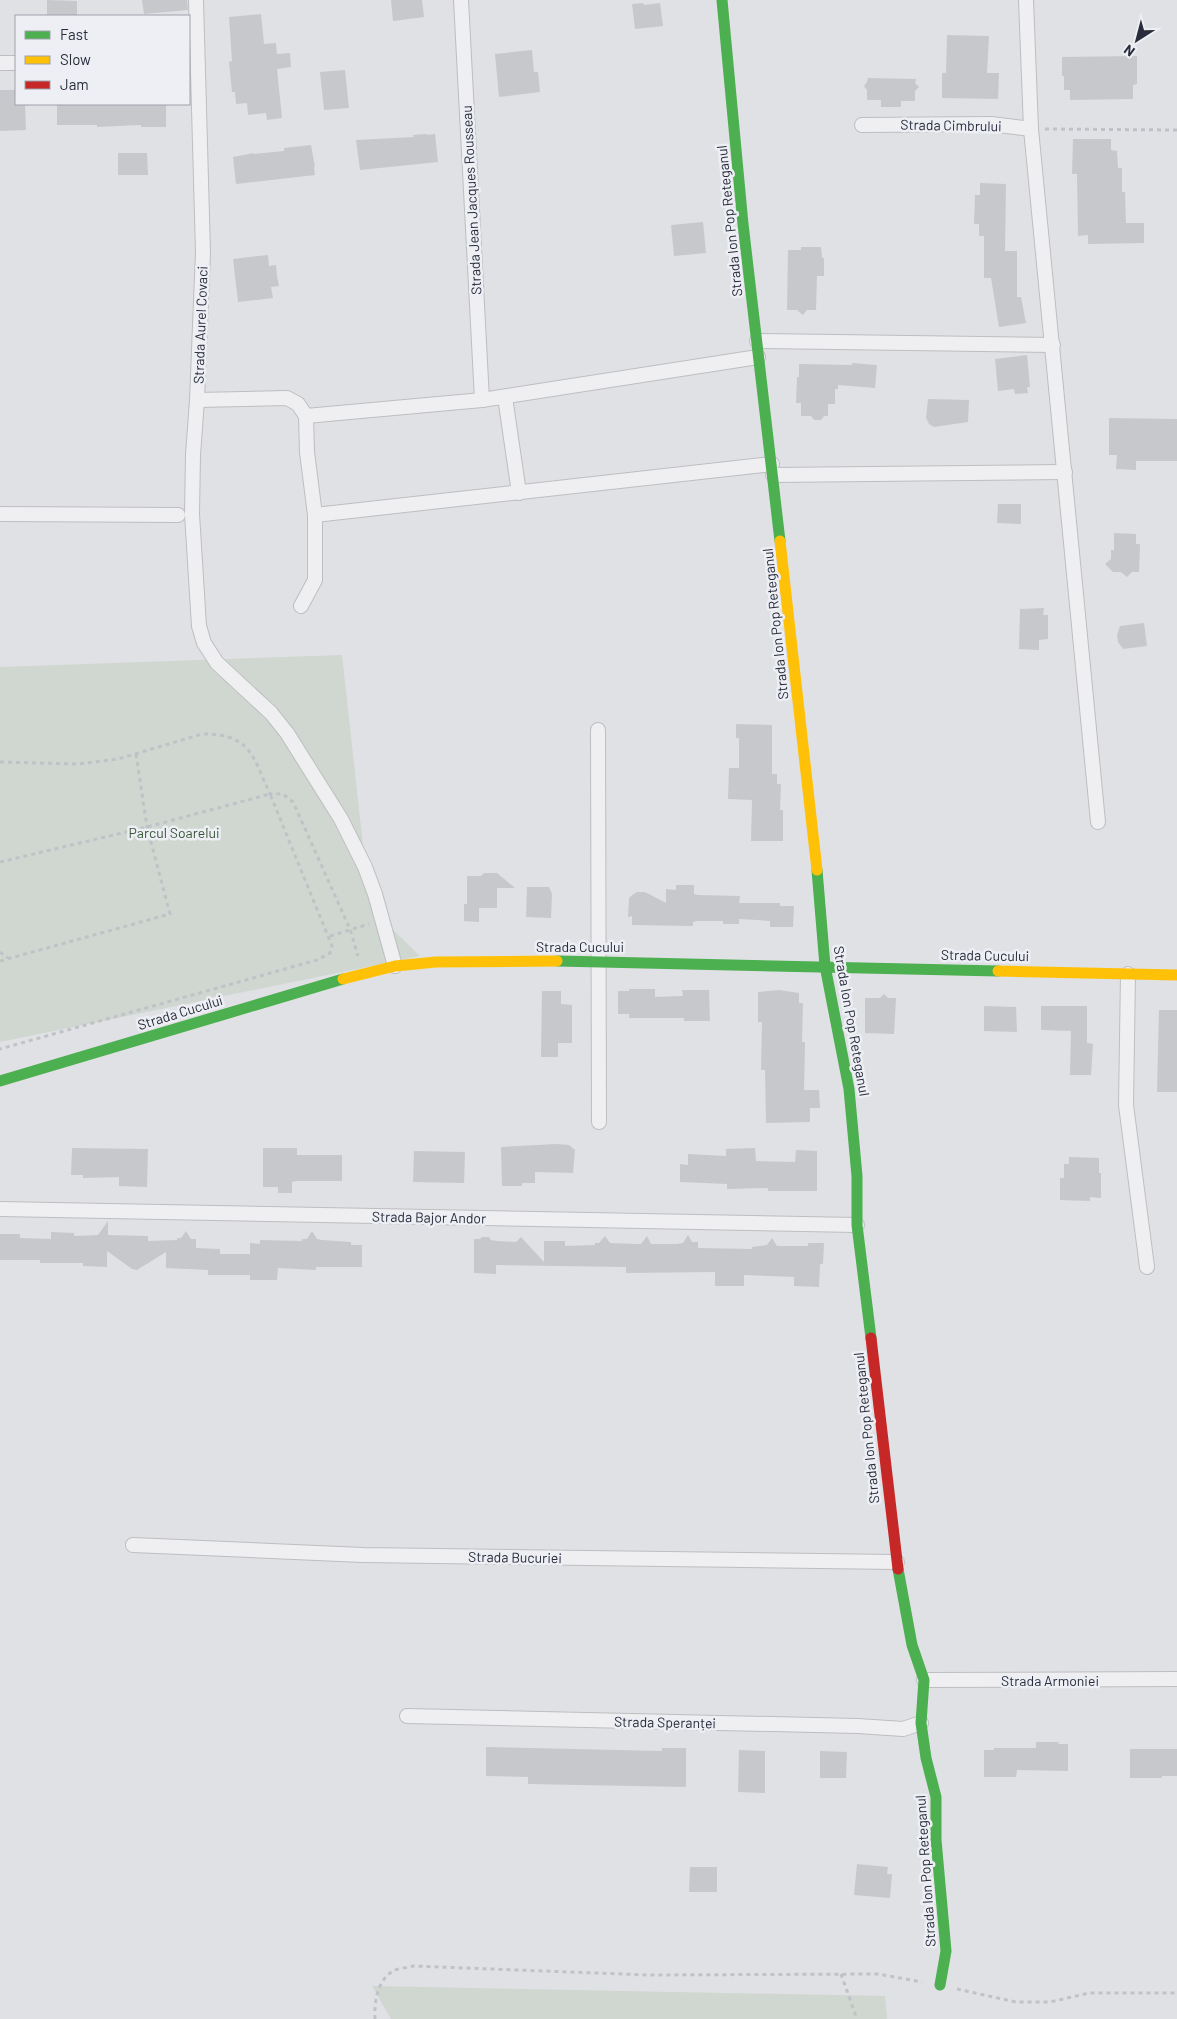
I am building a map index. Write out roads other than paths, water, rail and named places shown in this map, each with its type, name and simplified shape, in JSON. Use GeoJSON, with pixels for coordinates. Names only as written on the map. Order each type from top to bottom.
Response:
{"type":"FeatureCollection","features":[{"type":"Feature","properties":{"kind":"street","name":"Strada Aurel Covaci"},"geometry":{"type":"LineString","coordinates":[[196,0],[193,61],[203,252],[197,400],[287,398],[298,404],[306,416]]}},
{"type":"Feature","properties":{"kind":"street","name":"Strada Jean Jacques Rousseau"},"geometry":{"type":"LineString","coordinates":[[460,0],[482,400]]}},
{"type":"Feature","properties":{"kind":"street","name":"Strada Ion Pop Reteganul"},"geometry":{"type":"LineString","coordinates":[[722,0],[758,357],[773,469],[813,829],[825,966],[849,1090],[857,1176],[857,1225],[897,1562],[912,1645],[924,1680],[921,1723],[926,1758],[936,1797],[936,1850],[946,1951],[940,1984]]}},
{"type":"Feature","properties":{"kind":"street"},"geometry":{"type":"LineString","coordinates":[[1026,0],[1031,129],[1098,822]]}},
{"type":"Feature","properties":{"kind":"street"},"geometry":{"type":"LineString","coordinates":[[0,63],[15,63]]}},
{"type":"Feature","properties":{"kind":"street","name":"Strada Cimbrului"},"geometry":{"type":"LineString","coordinates":[[862,125],[990,124],[1031,129]]}},
{"type":"Feature","properties":{"kind":"street"},"geometry":{"type":"LineString","coordinates":[[757,342],[1053,345]]}},
{"type":"Feature","properties":{"kind":"street"},"geometry":{"type":"LineString","coordinates":[[301,606],[315,580],[315,515],[307,452],[306,416],[505,397],[758,357]]}},
{"type":"Feature","properties":{"kind":"street"},"geometry":{"type":"LineString","coordinates":[[505,397],[519,493]]}},
{"type":"Feature","properties":{"kind":"street"},"geometry":{"type":"LineString","coordinates":[[197,400],[192,455],[192,514],[199,626],[204,643],[217,663],[271,713],[287,733],[341,819],[365,867],[395,966]]}},
{"type":"Feature","properties":{"kind":"street"},"geometry":{"type":"LineString","coordinates":[[315,515],[519,493],[773,469],[1065,472]]}},
{"type":"Feature","properties":{"kind":"street"},"geometry":{"type":"LineString","coordinates":[[0,514],[178,515]]}},
{"type":"Feature","properties":{"kind":"street"},"geometry":{"type":"LineString","coordinates":[[598,730],[599,1122]]}},
{"type":"Feature","properties":{"kind":"street","name":"Strada Cucului"},"geometry":{"type":"LineString","coordinates":[[0,1081],[364,973],[395,966],[436,962],[598,961],[1177,975]]}},
{"type":"Feature","properties":{"kind":"street"},"geometry":{"type":"LineString","coordinates":[[1128,974],[1126,1106],[1147,1267]]}},
{"type":"Feature","properties":{"kind":"street","name":"Strada Bajor Andor"},"geometry":{"type":"LineString","coordinates":[[0,1209],[857,1225]]}},
{"type":"Feature","properties":{"kind":"street","name":"Strada Bucuriei"},"geometry":{"type":"LineString","coordinates":[[133,1545],[363,1555],[897,1562]]}},
{"type":"Feature","properties":{"kind":"street","name":"Strada Armoniei"},"geometry":{"type":"LineString","coordinates":[[924,1680],[1177,1679]]}},
{"type":"Feature","properties":{"kind":"street","name":"Strada Speranței"},"geometry":{"type":"LineString","coordinates":[[407,1716],[858,1726],[903,1729],[921,1723]]}},
{"type":"Feature","properties":{"kind":"park label","name":"Parcul Soarelui"},"geometry":{"type":"Point","coordinates":[174,832]}}]}
